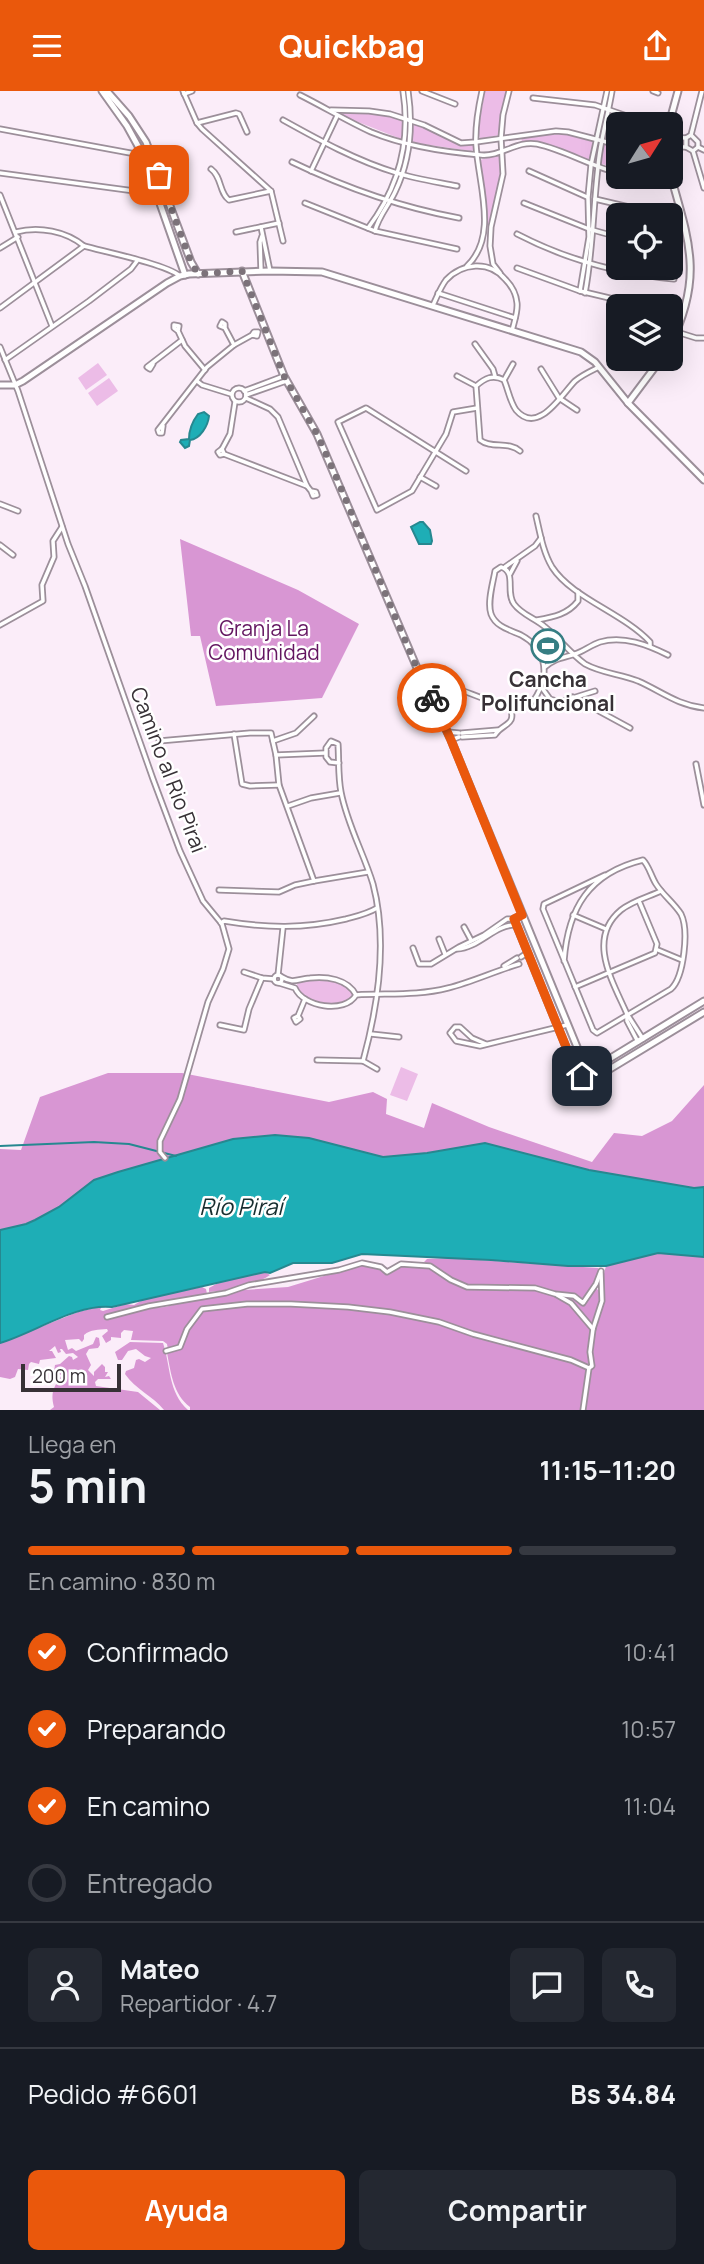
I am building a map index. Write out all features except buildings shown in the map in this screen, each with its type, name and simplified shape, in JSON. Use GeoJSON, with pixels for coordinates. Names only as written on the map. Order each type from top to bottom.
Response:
{"type":"FeatureCollection","features":[{"type":"Feature","properties":{"kind":"street"},"geometry":{"type":"LineString","coordinates":[[104,91],[143,155],[182,276]]}},
{"type":"Feature","properties":{"kind":"street"},"geometry":{"type":"LineString","coordinates":[[104,91],[129,116],[146,142],[191,262],[198,274]]}},
{"type":"Feature","properties":{"kind":"street"},"geometry":{"type":"LineString","coordinates":[[192,91],[184,92],[197,123],[271,191],[283,241]]}},
{"type":"Feature","properties":{"kind":"street"},"geometry":{"type":"LineString","coordinates":[[375,231],[400,174],[407,144],[405,91]]}},
{"type":"Feature","properties":{"kind":"street"},"geometry":{"type":"LineString","coordinates":[[422,91],[455,104]]}},
{"type":"Feature","properties":{"kind":"street"},"geometry":{"type":"LineString","coordinates":[[433,306],[447,279],[467,266],[479,250],[484,205],[476,142],[482,91]]}},
{"type":"Feature","properties":{"kind":"street"},"geometry":{"type":"LineString","coordinates":[[509,91],[503,115],[502,184],[491,229],[491,259],[515,293],[518,307],[512,331]]}},
{"type":"Feature","properties":{"kind":"street"},"geometry":{"type":"LineString","coordinates":[[591,230],[588,197],[591,165],[610,91]]}},
{"type":"Feature","properties":{"kind":"street"},"geometry":{"type":"LineString","coordinates":[[672,112],[678,91]]}},
{"type":"Feature","properties":{"kind":"street"},"geometry":{"type":"LineString","coordinates":[[683,138],[691,135],[702,91]]}},
{"type":"Feature","properties":{"kind":"street"},"geometry":{"type":"LineString","coordinates":[[300,95],[373,133],[407,144],[484,156],[517,145],[538,144],[606,170]]}},
{"type":"Feature","properties":{"kind":"street"},"geometry":{"type":"LineString","coordinates":[[533,98],[567,101],[616,112]]}},
{"type":"Feature","properties":{"kind":"street"},"geometry":{"type":"LineString","coordinates":[[330,110],[369,111],[408,119],[461,143],[556,131],[606,141]]}},
{"type":"Feature","properties":{"kind":"street"},"geometry":{"type":"LineString","coordinates":[[197,123],[236,113],[247,132]]}},
{"type":"Feature","properties":{"kind":"street"},"geometry":{"type":"LineString","coordinates":[[311,171],[338,116]]}},
{"type":"Feature","properties":{"kind":"street"},"geometry":{"type":"LineString","coordinates":[[283,120],[324,143],[400,174],[457,186]]}},
{"type":"Feature","properties":{"kind":"street"},"geometry":{"type":"LineString","coordinates":[[0,129],[143,155]]}},
{"type":"Feature","properties":{"kind":"street"},"geometry":{"type":"LineString","coordinates":[[691,135],[704,150]]}},
{"type":"Feature","properties":{"kind":"street"},"geometry":{"type":"LineString","coordinates":[[516,136],[519,141],[517,145]]}},
{"type":"Feature","properties":{"kind":"street"},"geometry":{"type":"LineString","coordinates":[[686,138],[686,147],[693,151],[704,188]]}},
{"type":"Feature","properties":{"kind":"street"},"geometry":{"type":"LineString","coordinates":[[583,292],[598,139]]}},
{"type":"Feature","properties":{"kind":"street"},"geometry":{"type":"LineString","coordinates":[[698,144],[704,144]]}},
{"type":"Feature","properties":{"kind":"street"},"geometry":{"type":"LineString","coordinates":[[693,151],[698,144]]}},
{"type":"Feature","properties":{"kind":"street"},"geometry":{"type":"LineString","coordinates":[[292,162],[388,202],[459,218]]}},
{"type":"Feature","properties":{"kind":"street"},"geometry":{"type":"LineString","coordinates":[[211,169],[216,173],[225,197],[229,200],[271,191]]}},
{"type":"Feature","properties":{"kind":"street"},"geometry":{"type":"LineString","coordinates":[[528,171],[588,197],[611,203]]}},
{"type":"Feature","properties":{"kind":"street"},"geometry":{"type":"LineString","coordinates":[[0,173],[157,194]]}},
{"type":"Feature","properties":{"kind":"street"},"geometry":{"type":"LineString","coordinates":[[675,189],[687,229],[692,269],[683,316]]}},
{"type":"Feature","properties":{"kind":"street"},"geometry":{"type":"LineString","coordinates":[[0,195],[52,327]]}},
{"type":"Feature","properties":{"kind":"street"},"geometry":{"type":"LineString","coordinates":[[368,228],[388,202]]}},
{"type":"Feature","properties":{"kind":"street"},"geometry":{"type":"LineString","coordinates":[[305,203],[375,231],[457,249]]}},
{"type":"Feature","properties":{"kind":"street"},"geometry":{"type":"LineString","coordinates":[[524,203],[606,234]]}},
{"type":"Feature","properties":{"kind":"street"},"geometry":{"type":"LineString","coordinates":[[236,232],[279,223]]}},
{"type":"Feature","properties":{"kind":"street"},"geometry":{"type":"LineString","coordinates":[[484,224],[491,229]]}},
{"type":"Feature","properties":{"kind":"street"},"geometry":{"type":"LineString","coordinates":[[261,227],[270,271]]}},
{"type":"Feature","properties":{"kind":"street"},"geometry":{"type":"LineString","coordinates":[[483,232],[491,229]]}},
{"type":"Feature","properties":{"kind":"street"},"geometry":{"type":"LineString","coordinates":[[0,249],[17,234],[44,230],[76,239],[84,246],[182,276]]}},
{"type":"Feature","properties":{"kind":"street"},"geometry":{"type":"LineString","coordinates":[[517,234],[549,249],[606,266]]}},
{"type":"Feature","properties":{"kind":"street"},"geometry":{"type":"LineString","coordinates":[[261,271],[262,236]]}},
{"type":"Feature","properties":{"kind":"street"},"geometry":{"type":"LineString","coordinates":[[0,307],[84,246]]}},
{"type":"Feature","properties":{"kind":"street"},"geometry":{"type":"LineString","coordinates":[[261,260],[268,259]]}},
{"type":"Feature","properties":{"kind":"street"},"geometry":{"type":"LineString","coordinates":[[5,361],[131,269],[138,261]]}},
{"type":"Feature","properties":{"kind":"street"},"geometry":{"type":"LineString","coordinates":[[467,266],[487,267],[500,273]]}},
{"type":"Feature","properties":{"kind":"street"},"geometry":{"type":"LineString","coordinates":[[517,268],[583,292],[606,297]]}},
{"type":"Feature","properties":{"kind":"street"},"geometry":{"type":"LineString","coordinates":[[242,271],[285,378],[317,434],[421,678],[447,731],[458,736],[498,730],[509,725],[512,719],[510,706]]}},
{"type":"Feature","properties":{"kind":"street"},"geometry":{"type":"LineString","coordinates":[[0,385],[15,385],[182,276],[242,271],[322,272],[581,352],[599,367],[628,403],[704,480]]}},
{"type":"Feature","properties":{"kind":"street"},"geometry":{"type":"LineString","coordinates":[[438,293],[515,318]]}},
{"type":"Feature","properties":{"kind":"street"},"geometry":{"type":"LineString","coordinates":[[225,328],[234,345]]}},
{"type":"Feature","properties":{"kind":"street"},"geometry":{"type":"LineString","coordinates":[[178,331],[205,370]]}},
{"type":"Feature","properties":{"kind":"street"},"geometry":{"type":"LineString","coordinates":[[683,333],[704,338]]}},
{"type":"Feature","properties":{"kind":"street"},"geometry":{"type":"LineString","coordinates":[[163,426],[205,370],[234,345],[252,335]]}},
{"type":"Feature","properties":{"kind":"street"},"geometry":{"type":"LineString","coordinates":[[153,363],[182,340]]}},
{"type":"Feature","properties":{"kind":"street"},"geometry":{"type":"LineString","coordinates":[[475,344],[495,376]]}},
{"type":"Feature","properties":{"kind":"street","name":"Camino al Rio Pirai"},"geometry":{"type":"LineString","coordinates":[[0,347],[62,527],[180,851],[203,901],[220,923],[229,949],[189,1060],[180,1099],[160,1141],[160,1152],[165,1158]]}},
{"type":"Feature","properties":{"kind":"street"},"geometry":{"type":"LineString","coordinates":[[504,380],[513,364]]}},
{"type":"Feature","properties":{"kind":"street"},"geometry":{"type":"LineString","coordinates":[[476,386],[486,378],[495,376],[504,380],[516,409],[528,417],[544,415],[578,379],[599,367]]}},
{"type":"Feature","properties":{"kind":"street"},"geometry":{"type":"LineString","coordinates":[[541,369],[559,398],[577,410]]}},
{"type":"Feature","properties":{"kind":"street"},"geometry":{"type":"LineString","coordinates":[[628,403],[652,371]]}},
{"type":"Feature","properties":{"kind":"street"},"geometry":{"type":"LineString","coordinates":[[457,376],[476,386]]}},
{"type":"Feature","properties":{"kind":"street"},"geometry":{"type":"LineString","coordinates":[[235,402],[242,402],[245,394],[285,378]]}},
{"type":"Feature","properties":{"kind":"street"},"geometry":{"type":"LineString","coordinates":[[197,381],[232,394]]}},
{"type":"Feature","properties":{"kind":"street"},"geometry":{"type":"LineString","coordinates":[[476,386],[482,443],[508,445],[519,448],[520,451]]}},
{"type":"Feature","properties":{"kind":"street"},"geometry":{"type":"LineString","coordinates":[[232,394],[236,389],[264,405],[278,417],[311,491]]}},
{"type":"Feature","properties":{"kind":"street"},"geometry":{"type":"LineString","coordinates":[[232,394],[235,402],[232,429],[223,452],[307,486]]}},
{"type":"Feature","properties":{"kind":"street"},"geometry":{"type":"LineString","coordinates":[[467,471],[434,452],[366,408],[338,422],[377,510],[412,492],[434,452],[446,434],[453,412],[477,408]]}},
{"type":"Feature","properties":{"kind":"street"},"geometry":{"type":"LineString","coordinates":[[421,477],[436,486]]}},
{"type":"Feature","properties":{"kind":"street"},"geometry":{"type":"LineString","coordinates":[[0,503],[18,512]]}},
{"type":"Feature","properties":{"kind":"street"},"geometry":{"type":"LineString","coordinates":[[536,516],[552,567],[564,581],[635,627],[650,642],[650,646]]}},
{"type":"Feature","properties":{"kind":"street"},"geometry":{"type":"LineString","coordinates":[[0,625],[43,601],[42,585],[54,557],[53,541],[62,527]]}},
{"type":"Feature","properties":{"kind":"street"},"geometry":{"type":"LineString","coordinates":[[458,689],[520,707],[534,700],[542,686],[545,667],[541,654],[533,643],[501,626],[490,608],[495,571],[518,559],[541,538]]}},
{"type":"Feature","properties":{"kind":"street"},"geometry":{"type":"LineString","coordinates":[[0,545],[13,555]]}},
{"type":"Feature","properties":{"kind":"street"},"geometry":{"type":"LineString","coordinates":[[518,559],[510,574],[510,598],[523,613],[548,629],[573,655],[593,669],[641,683],[683,704],[704,708]]}},
{"type":"Feature","properties":{"kind":"street"},"geometry":{"type":"LineString","coordinates":[[504,567],[510,574]]}},
{"type":"Feature","properties":{"kind":"street"},"geometry":{"type":"LineString","coordinates":[[536,620],[570,610],[579,597],[577,590]]}},
{"type":"Feature","properties":{"kind":"street"},"geometry":{"type":"LineString","coordinates":[[548,629],[551,617]]}},
{"type":"Feature","properties":{"kind":"street"},"geometry":{"type":"LineString","coordinates":[[545,667],[557,658],[573,655],[597,642],[608,640],[650,646],[668,656]]}},
{"type":"Feature","properties":{"kind":"street"},"geometry":{"type":"LineString","coordinates":[[542,686],[546,696],[554,701],[595,691]]}},
{"type":"Feature","properties":{"kind":"street"},"geometry":{"type":"LineString","coordinates":[[573,697],[630,729]]}},
{"type":"Feature","properties":{"kind":"street"},"geometry":{"type":"LineString","coordinates":[[273,741],[296,733],[314,716]]}},
{"type":"Feature","properties":{"kind":"street"},"geometry":{"type":"LineString","coordinates":[[159,741],[269,732],[276,755],[279,785],[314,881]]}},
{"type":"Feature","properties":{"kind":"street"},"geometry":{"type":"LineString","coordinates":[[234,734],[242,784],[279,785]]}},
{"type":"Feature","properties":{"kind":"street"},"geometry":{"type":"LineString","coordinates":[[458,736],[537,952],[584,1065],[588,1068],[596,1067],[704,1002]]}},
{"type":"Feature","properties":{"kind":"street"},"geometry":{"type":"LineString","coordinates":[[339,763],[330,762],[325,753],[331,741],[336,742],[339,763],[341,793],[368,872],[377,908],[377,994],[363,1061]]}},
{"type":"Feature","properties":{"kind":"street"},"geometry":{"type":"LineString","coordinates":[[276,755],[325,753]]}},
{"type":"Feature","properties":{"kind":"street"},"geometry":{"type":"LineString","coordinates":[[695,764],[702,785],[704,805]]}},
{"type":"Feature","properties":{"kind":"street"},"geometry":{"type":"LineString","coordinates":[[288,806],[311,798],[341,793]]}},
{"type":"Feature","properties":{"kind":"street"},"geometry":{"type":"LineString","coordinates":[[643,860],[661,891],[679,911],[685,925],[682,960],[675,986],[597,1033],[593,1030],[564,961],[543,909],[544,904],[643,860]]}},
{"type":"Feature","properties":{"kind":"street"},"geometry":{"type":"LineString","coordinates":[[219,890],[279,892],[295,885],[368,872]]}},
{"type":"Feature","properties":{"kind":"street"},"geometry":{"type":"LineString","coordinates":[[564,961],[572,915],[585,894],[605,875]]}},
{"type":"Feature","properties":{"kind":"street"},"geometry":{"type":"LineString","coordinates":[[640,1040],[609,973],[603,945],[606,929],[622,910],[661,891]]}},
{"type":"Feature","properties":{"kind":"street"},"geometry":{"type":"LineString","coordinates":[[575,987],[657,950],[639,901]]}},
{"type":"Feature","properties":{"kind":"street"},"geometry":{"type":"LineString","coordinates":[[220,923],[224,921],[283,928],[335,921],[370,913],[377,908]]}},
{"type":"Feature","properties":{"kind":"street"},"geometry":{"type":"LineString","coordinates":[[370,913],[378,921]]}},
{"type":"Feature","properties":{"kind":"street"},"geometry":{"type":"LineString","coordinates":[[572,915],[606,929]]}},
{"type":"Feature","properties":{"kind":"street"},"geometry":{"type":"LineString","coordinates":[[455,949],[468,947],[524,918]]}},
{"type":"Feature","properties":{"kind":"street"},"geometry":{"type":"LineString","coordinates":[[412,948],[416,961],[422,965],[431,964],[507,919],[515,922],[575,1069],[586,1077],[600,1075],[704,1012]]}},
{"type":"Feature","properties":{"kind":"street"},"geometry":{"type":"LineString","coordinates":[[464,927],[471,940]]}},
{"type":"Feature","properties":{"kind":"street"},"geometry":{"type":"LineString","coordinates":[[276,981],[282,981],[283,928]]}},
{"type":"Feature","properties":{"kind":"street"},"geometry":{"type":"LineString","coordinates":[[439,940],[446,954]]}},
{"type":"Feature","properties":{"kind":"street"},"geometry":{"type":"LineString","coordinates":[[657,950],[682,960]]}},
{"type":"Feature","properties":{"kind":"street"},"geometry":{"type":"LineString","coordinates":[[356,995],[422,993],[447,988],[503,968],[537,952]]}},
{"type":"Feature","properties":{"kind":"street"},"geometry":{"type":"LineString","coordinates":[[244,972],[295,988]]}},
{"type":"Feature","properties":{"kind":"street"},"geometry":{"type":"LineString","coordinates":[[280,976],[287,981],[296,982],[312,977],[333,979],[349,986],[356,995]]}},
{"type":"Feature","properties":{"kind":"street"},"geometry":{"type":"LineString","coordinates":[[220,1025],[244,1030],[249,1009],[262,978]]}},
{"type":"Feature","properties":{"kind":"street"},"geometry":{"type":"LineString","coordinates":[[296,982],[297,993],[318,1004],[345,1005],[356,995]]}},
{"type":"Feature","properties":{"kind":"street"},"geometry":{"type":"LineString","coordinates":[[298,1016],[305,999]]}},
{"type":"Feature","properties":{"kind":"street"},"geometry":{"type":"LineString","coordinates":[[486,1044],[472,1038],[460,1027],[455,1027],[450,1033],[456,1041],[475,1046],[486,1044],[568,1025]]}},
{"type":"Feature","properties":{"kind":"street"},"geometry":{"type":"LineString","coordinates":[[665,1025],[670,1033]]}},
{"type":"Feature","properties":{"kind":"street"},"geometry":{"type":"LineString","coordinates":[[370,1034],[399,1037]]}},
{"type":"Feature","properties":{"kind":"street"},"geometry":{"type":"LineString","coordinates":[[622,1051],[622,1056],[627,1059]]}},
{"type":"Feature","properties":{"kind":"street"},"geometry":{"type":"LineString","coordinates":[[317,1060],[363,1061],[377,1069]]}},
{"type":"Feature","properties":{"kind":"street"},"geometry":{"type":"LineString","coordinates":[[596,1067],[600,1075]]}},
{"type":"Feature","properties":{"kind":"street"},"geometry":{"type":"LineString","coordinates":[[107,1317],[367,1262],[387,1272],[401,1264],[430,1266],[467,1287],[530,1287],[573,1296],[583,1303],[601,1271],[602,1301],[593,1329],[590,1352],[592,1366],[589,1368],[583,1410]]}},
{"type":"Feature","properties":{"kind":"street"},"geometry":{"type":"LineString","coordinates":[[555,1294],[571,1303],[593,1329]]}},
{"type":"Feature","properties":{"kind":"street"},"geometry":{"type":"LineString","coordinates":[[166,1351],[180,1347],[187,1329],[202,1309],[247,1304],[314,1305],[390,1312],[439,1322],[473,1334],[571,1360],[589,1368]]}},
{"type":"Feature","properties":{"kind":"shaded area"},"geometry":{"type":"Polygon","coordinates":[[[485,91],[507,91],[499,135],[480,139],[478,130],[485,91]]]}},
{"type":"Feature","properties":{"kind":"shaded area"},"geometry":{"type":"Polygon","coordinates":[[[342,111],[371,113],[404,120],[403,137],[401,139],[343,116],[342,111]]]}},
{"type":"Feature","properties":{"kind":"shaded area"},"geometry":{"type":"Polygon","coordinates":[[[414,124],[458,142],[474,145],[475,149],[471,151],[415,143],[411,140],[414,124]]]}},
{"type":"Feature","properties":{"kind":"shaded area"},"geometry":{"type":"Polygon","coordinates":[[[562,134],[592,139],[590,159],[588,161],[531,142],[522,142],[521,137],[562,134]]]}},
{"type":"Feature","properties":{"kind":"shaded area"},"geometry":{"type":"Polygon","coordinates":[[[606,142],[606,165],[600,163],[602,146],[606,142]]]}},
{"type":"Feature","properties":{"kind":"shaded area"},"geometry":{"type":"Polygon","coordinates":[[[500,156],[501,182],[498,201],[489,226],[486,224],[480,160],[500,156]]]}},
{"type":"Feature","properties":{"kind":"shaded area"},"geometry":{"type":"Polygon","coordinates":[[[98,363],[107,375],[86,390],[78,378],[98,363]]]}},
{"type":"Feature","properties":{"kind":"shaded area"},"geometry":{"type":"Polygon","coordinates":[[[109,378],[118,391],[97,406],[88,393],[109,378]]]}},
{"type":"Feature","properties":{"kind":"shaded area"},"geometry":{"type":"Polygon","coordinates":[[[313,979],[340,983],[353,992],[349,999],[334,1004],[314,1001],[300,991],[297,984],[313,979]]]}},
{"type":"Feature","properties":{"kind":"shaded area"},"geometry":{"type":"Polygon","coordinates":[[[401,1067],[418,1074],[407,1101],[390,1095],[401,1067]]]}},
{"type":"Feature","properties":{"kind":"green space","name":"Granja La Comunidad"},"geometry":{"type":"Polygon","coordinates":[[[180,539],[298,590],[359,624],[322,698],[216,706],[200,636],[191,636],[180,539]]]}},
{"type":"Feature","properties":{"kind":"green space"},"geometry":{"type":"Polygon","coordinates":[[[108,1073],[182,1073],[329,1102],[373,1092],[387,1099],[386,1114],[424,1128],[432,1103],[489,1127],[592,1162],[614,1133],[642,1136],[672,1121],[704,1085],[704,1187],[694,1188],[589,1170],[485,1143],[383,1157],[309,1138],[275,1135],[233,1139],[94,1180],[59,1207],[35,1220],[0,1230],[0,1149],[21,1150],[40,1097],[108,1073]]]}},
{"type":"Feature","properties":{"kind":"green space"},"geometry":{"type":"Polygon","coordinates":[[[658,1253],[704,1257],[704,1410],[584,1410],[590,1371],[595,1366],[595,1329],[602,1308],[606,1266],[658,1253]]]}},
{"type":"Feature","properties":{"kind":"green space"},"geometry":{"type":"Polygon","coordinates":[[[451,1258],[598,1268],[600,1272],[595,1288],[600,1291],[601,1300],[593,1327],[573,1306],[592,1328],[591,1365],[588,1367],[453,1325],[347,1305],[289,1303],[201,1308],[186,1329],[179,1347],[168,1350],[163,1341],[131,1340],[133,1331],[124,1330],[121,1338],[111,1337],[106,1343],[102,1336],[107,1329],[89,1332],[84,1335],[82,1342],[79,1339],[65,1340],[68,1350],[72,1348],[76,1351],[93,1344],[96,1337],[99,1338],[98,1348],[89,1349],[86,1354],[91,1365],[88,1370],[94,1376],[94,1372],[102,1364],[105,1372],[108,1372],[105,1377],[109,1376],[111,1379],[98,1379],[96,1386],[138,1392],[160,1410],[50,1410],[54,1407],[54,1390],[62,1375],[54,1371],[55,1365],[69,1356],[73,1360],[78,1357],[73,1353],[66,1354],[62,1349],[58,1353],[55,1346],[49,1351],[52,1351],[56,1358],[40,1360],[39,1364],[31,1362],[28,1370],[18,1369],[15,1377],[10,1379],[0,1377],[0,1343],[78,1312],[102,1306],[100,1310],[103,1311],[125,1304],[134,1305],[144,1299],[202,1287],[207,1294],[177,1302],[135,1307],[134,1310],[165,1307],[229,1291],[288,1287],[363,1264],[381,1267],[386,1273],[401,1265],[430,1267],[467,1288],[512,1290],[526,1286],[468,1286],[424,1262],[427,1259],[451,1258]]]}},
{"type":"Feature","properties":{"kind":"green space"},"geometry":{"type":"Polygon","coordinates":[[[265,1272],[270,1275],[257,1282],[209,1292],[209,1288],[218,1283],[265,1272]]]}},
{"type":"Feature","properties":{"kind":"green space"},"geometry":{"type":"Polygon","coordinates":[[[247,1305],[340,1307],[386,1313],[440,1324],[562,1358],[588,1369],[582,1410],[190,1410],[176,1389],[167,1353],[181,1348],[187,1331],[202,1310],[247,1305]]]}},
{"type":"Feature","properties":{"kind":"green space"},"geometry":{"type":"Polygon","coordinates":[[[130,1342],[163,1343],[173,1387],[188,1410],[164,1410],[129,1379],[126,1371],[134,1368],[136,1360],[145,1362],[151,1358],[136,1349],[128,1351],[122,1360],[118,1360],[115,1352],[130,1342]]]}},
{"type":"Feature","properties":{"kind":"water"},"geometry":{"type":"Polygon","coordinates":[[[204,412],[209,416],[205,428],[200,435],[190,440],[189,446],[185,448],[181,440],[189,439],[194,420],[198,414],[204,412]]]}},
{"type":"Feature","properties":{"kind":"water"},"geometry":{"type":"Polygon","coordinates":[[[420,522],[430,530],[431,544],[419,544],[411,527],[420,522]]]}},
{"type":"Feature","properties":{"kind":"water","name":"Río Piraí"},"geometry":{"type":"Polygon","coordinates":[[[275,1135],[309,1138],[383,1157],[485,1143],[589,1170],[694,1188],[704,1187],[704,1257],[658,1253],[606,1266],[568,1266],[362,1254],[332,1263],[293,1263],[270,1273],[112,1307],[85,1310],[0,1343],[0,1230],[35,1220],[59,1207],[94,1180],[233,1139],[275,1135]]]}},
{"type":"Feature","properties":{"kind":"waterway","name":"Río Piraí"},"geometry":{"type":"LineString","coordinates":[[0,1146],[94,1142],[129,1144],[176,1156]]}},
{"type":"Feature","properties":{"kind":"way so far"},"geometry":{"type":"LineString","coordinates":[[159,175],[191,262],[198,274],[242,271],[284,376],[317,434],[432,698]]}},
{"type":"Feature","properties":{"kind":"place","name":"Cancha Polifuncional"},"geometry":{"type":"Point","coordinates":[548,646]}},
{"type":"Feature","properties":{"kind":"route"},"geometry":{"type":"LineString","coordinates":[[432,698],[522,915],[514,919],[530,960],[575,1069],[582,1076]]}}]}
